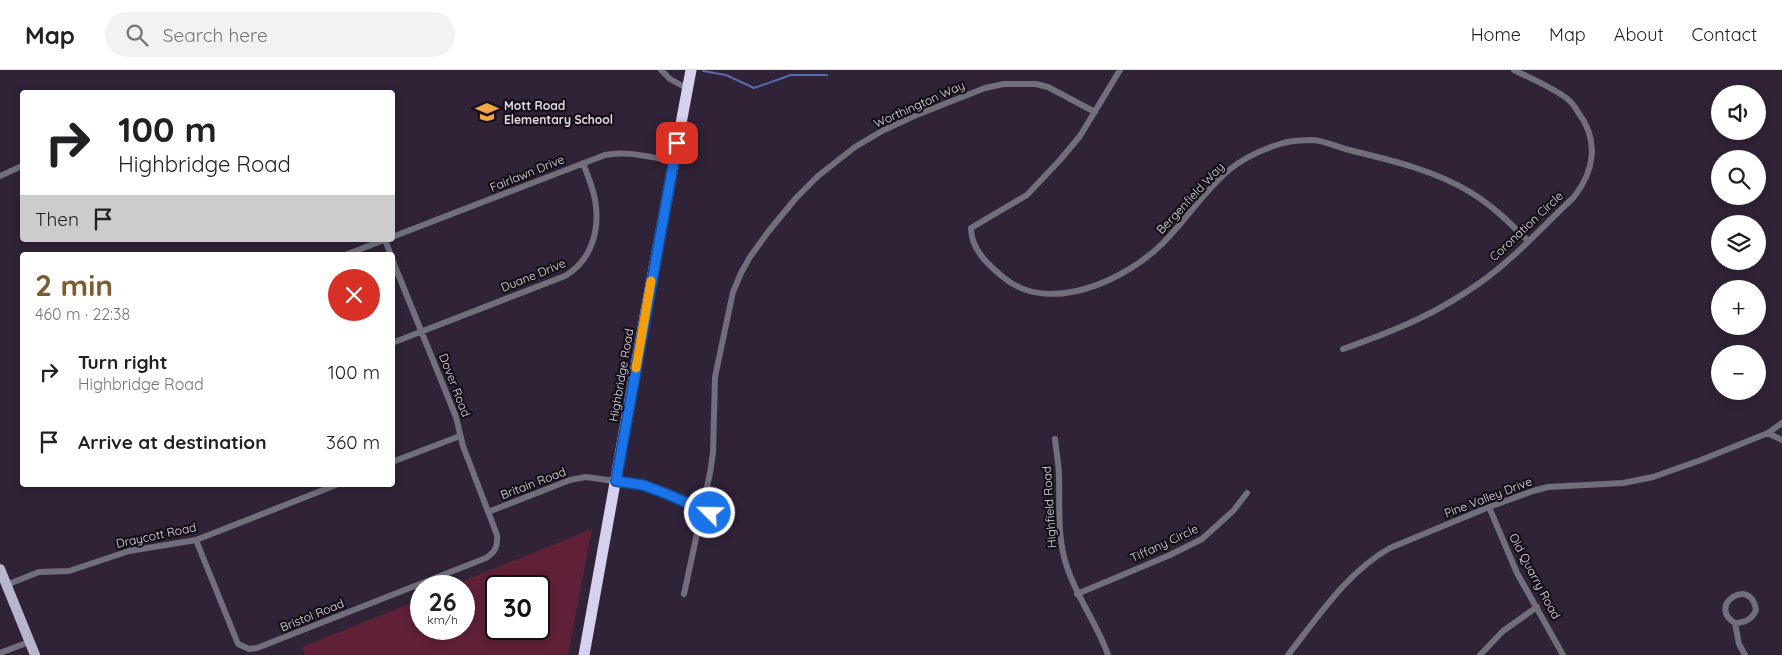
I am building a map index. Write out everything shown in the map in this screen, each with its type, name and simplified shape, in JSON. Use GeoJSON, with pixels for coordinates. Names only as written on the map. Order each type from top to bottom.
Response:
{"type":"FeatureCollection","features":[{"type":"Feature","properties":{"kind":"highway","name":"Highbridge Road"},"geometry":{"type":"LineString","coordinates":[[584,655],[691,70]]}},
{"type":"Feature","properties":{"kind":"main road"},"geometry":{"type":"LineString","coordinates":[[0,569],[35,655]]}},
{"type":"Feature","properties":{"kind":"street"},"geometry":{"type":"LineString","coordinates":[[661,70],[670,79],[688,88]]}},
{"type":"Feature","properties":{"kind":"street"},"geometry":{"type":"LineString","coordinates":[[1095,112],[1120,70]]}},
{"type":"Feature","properties":{"kind":"street","name":"Coronation Circle"},"geometry":{"type":"LineString","coordinates":[[1343,349],[1394,332],[1422,319],[1482,282],[1528,241],[1581,188],[1590,169],[1592,146],[1584,119],[1563,95],[1514,70]]}},
{"type":"Feature","properties":{"kind":"street","name":"Worthington Way"},"geometry":{"type":"LineString","coordinates":[[684,594],[713,453],[716,377],[733,292],[741,272],[750,257],[796,198],[818,176],[855,148],[882,131],[914,116],[995,86],[1020,83],[1036,84],[1062,94],[1095,112]]}},
{"type":"Feature","properties":{"kind":"street","name":"Bergenfield Way"},"geometry":{"type":"LineString","coordinates":[[1095,112],[1080,136],[1027,195],[971,228],[971,239],[987,264],[1012,285],[1041,294],[1071,293],[1102,283],[1132,267],[1162,244],[1229,170],[1252,154],[1285,143],[1314,140],[1439,175],[1471,192],[1503,215],[1528,241]]}},
{"type":"Feature","properties":{"kind":"street","name":"Fairlawn Drive"},"geometry":{"type":"LineString","coordinates":[[395,236],[583,162],[615,153],[674,161]]}},
{"type":"Feature","properties":{"kind":"street","name":"Duane Drive"},"geometry":{"type":"LineString","coordinates":[[395,342],[565,276],[582,264],[593,241],[596,208],[593,189],[583,162]]}},
{"type":"Feature","properties":{"kind":"street"},"geometry":{"type":"LineString","coordinates":[[0,176],[20,167]]}},
{"type":"Feature","properties":{"kind":"street"},"geometry":{"type":"LineString","coordinates":[[353,252],[379,242]]}},
{"type":"Feature","properties":{"kind":"street","name":"Dover Road"},"geometry":{"type":"LineString","coordinates":[[395,266],[456,417],[460,436],[497,535],[498,542],[496,548]]}},
{"type":"Feature","properties":{"kind":"street","name":"Pine Valley Drive"},"geometry":{"type":"LineString","coordinates":[[1288,655],[1342,588],[1376,556],[1489,507],[1548,487],[1623,483],[1653,477],[1768,433],[1782,423]]}},
{"type":"Feature","properties":{"kind":"street"},"geometry":{"type":"LineString","coordinates":[[1768,433],[1782,440]]}},
{"type":"Feature","properties":{"kind":"street"},"geometry":{"type":"LineString","coordinates":[[395,461],[460,436]]}},
{"type":"Feature","properties":{"kind":"street","name":"Highfield Road"},"geometry":{"type":"LineString","coordinates":[[1055,438],[1059,475],[1061,545],[1077,594],[1095,626],[1108,655]]}},
{"type":"Feature","properties":{"kind":"street","name":"Britain Road"},"geometry":{"type":"LineString","coordinates":[[488,512],[570,480],[586,477],[643,485],[710,513]]}},
{"type":"Feature","properties":{"kind":"street","name":"Draycott Road"},"geometry":{"type":"LineString","coordinates":[[6,585],[39,572],[69,571],[129,551],[196,540],[331,487]]}},
{"type":"Feature","properties":{"kind":"street","name":"Tiffany Circle"},"geometry":{"type":"LineString","coordinates":[[1077,594],[1202,539],[1233,511],[1247,493]]}},
{"type":"Feature","properties":{"kind":"street","name":"Old Quarry Road"},"geometry":{"type":"LineString","coordinates":[[1489,507],[1509,556],[1563,655]]}},
{"type":"Feature","properties":{"kind":"street","name":"Bristol Road"},"geometry":{"type":"LineString","coordinates":[[196,540],[238,644],[249,649],[257,648],[486,558],[496,548]]}},
{"type":"Feature","properties":{"kind":"street"},"geometry":{"type":"LineString","coordinates":[[1736,594],[1748,595],[1754,601],[1756,610],[1752,618],[1745,622],[1736,623],[1731,620],[1727,613],[1726,603],[1736,594]]}},
{"type":"Feature","properties":{"kind":"street"},"geometry":{"type":"LineString","coordinates":[[1480,655],[1503,631],[1537,607]]}},
{"type":"Feature","properties":{"kind":"street"},"geometry":{"type":"LineString","coordinates":[[1736,623],[1739,644],[1746,655]]}},
{"type":"Feature","properties":{"kind":"street"},"geometry":{"type":"LineString","coordinates":[[0,653],[29,642]]}},
{"type":"Feature","properties":{"kind":"shaded area"},"geometry":{"type":"Polygon","coordinates":[[[592,529],[568,655],[305,655],[302,647],[410,603],[410,640],[475,640],[475,576],[592,529]]]}},
{"type":"Feature","properties":{"kind":"waterway"},"geometry":{"type":"LineString","coordinates":[[703,71],[726,75],[754,88],[791,75],[827,75]]}},
{"type":"Feature","properties":{"kind":"slow traffic"},"geometry":{"type":"LineString","coordinates":[[636,368],[651,281]]}},
{"type":"Feature","properties":{"kind":"place","name":"Mott Road Elementary School"},"geometry":{"type":"Point","coordinates":[487,112]}},
{"type":"Feature","properties":{"kind":"route"},"geometry":{"type":"LineString","coordinates":[[677,143],[616,481],[643,485],[710,513]]}}]}
